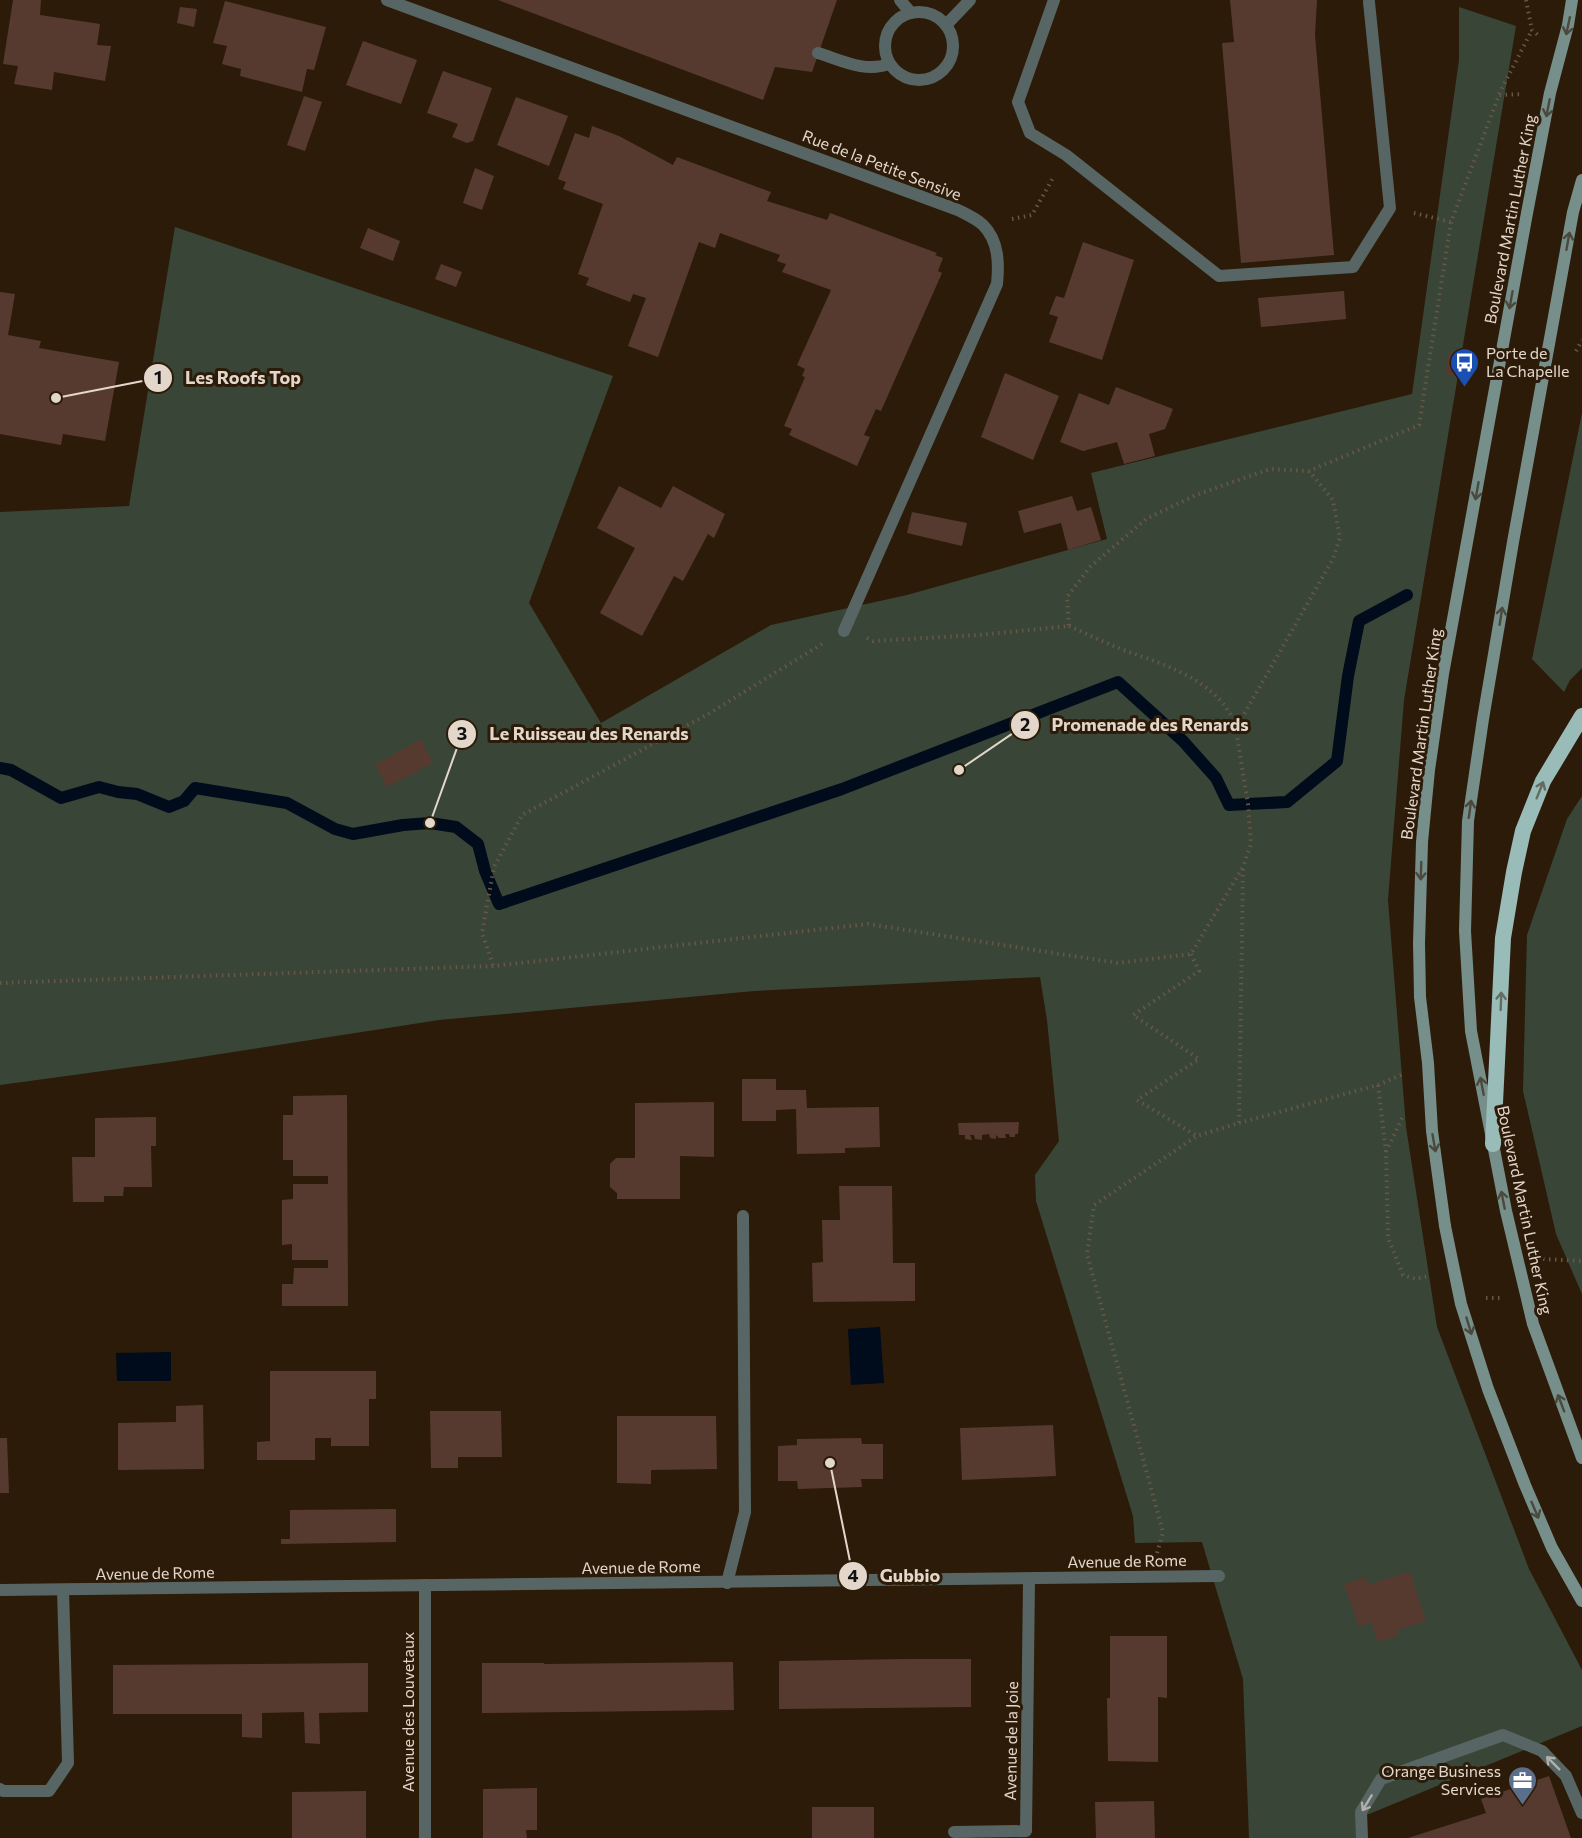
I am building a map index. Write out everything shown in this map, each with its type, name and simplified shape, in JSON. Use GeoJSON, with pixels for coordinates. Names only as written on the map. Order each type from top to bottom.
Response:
{"type":"FeatureCollection","features":[{"type":"Feature","properties":{"kind":"highway"},"geometry":{"type":"LineString","coordinates":[[1493,1144],[1503,938],[1514,872],[1523,831],[1543,781],[1582,716]]}},
{"type":"Feature","properties":{"kind":"main road","name":"Boulevard Martin Luther King"},"geometry":{"type":"LineString","coordinates":[[1572,0],[1551,93],[1443,674],[1429,770],[1422,842],[1419,943],[1420,997],[1428,1064],[1432,1131],[1445,1226],[1461,1304],[1488,1389],[1525,1485],[1552,1548],[1582,1601]]}},
{"type":"Feature","properties":{"kind":"main road","name":"Boulevard Martin Luther King"},"geometry":{"type":"LineString","coordinates":[[1582,180],[1574,212],[1513,542],[1468,821],[1464,931],[1471,1031],[1516,1256],[1533,1324],[1582,1458]]}},
{"type":"Feature","properties":{"kind":"street","name":"Rue de la Petite Sensive"},"geometry":{"type":"LineString","coordinates":[[387,0],[958,210],[983,225]]}},
{"type":"Feature","properties":{"kind":"street"},"geometry":{"type":"LineString","coordinates":[[900,0],[911,13]]}},
{"type":"Feature","properties":{"kind":"street"},"geometry":{"type":"LineString","coordinates":[[946,25],[970,0]]}},
{"type":"Feature","properties":{"kind":"street"},"geometry":{"type":"LineString","coordinates":[[1054,0],[1018,102],[1030,134],[1066,155],[1219,276],[1353,267],[1390,207],[1369,2]]}},
{"type":"Feature","properties":{"kind":"street"},"geometry":{"type":"LineString","coordinates":[[911,13],[928,13],[946,25],[952,34],[954,46],[947,66],[940,74],[930,80],[907,79],[889,64],[885,53],[885,41],[896,21],[911,13]]}},
{"type":"Feature","properties":{"kind":"street"},"geometry":{"type":"LineString","coordinates":[[818,53],[864,68],[889,64]]}},
{"type":"Feature","properties":{"kind":"street"},"geometry":{"type":"LineString","coordinates":[[844,631],[997,284],[999,263],[993,241],[983,225]]}},
{"type":"Feature","properties":{"kind":"street"},"geometry":{"type":"LineString","coordinates":[[727,1583],[745,1512],[743,1216]]}},
{"type":"Feature","properties":{"kind":"street","name":"Avenue de Rome"},"geometry":{"type":"LineString","coordinates":[[0,1590],[1029,1580],[1219,1576]]}},
{"type":"Feature","properties":{"kind":"street","name":"Avenue de la Joie"},"geometry":{"type":"LineString","coordinates":[[954,1832],[1026,1831],[1029,1580]]}},
{"type":"Feature","properties":{"kind":"street","name":"Avenue des Louvetaux"},"geometry":{"type":"LineString","coordinates":[[424,1586],[425,1838]]}},
{"type":"Feature","properties":{"kind":"street"},"geometry":{"type":"LineString","coordinates":[[0,1789],[3,1791],[49,1791],[68,1763],[63,1590]]}},
{"type":"Feature","properties":{"kind":"street"},"geometry":{"type":"LineString","coordinates":[[1362,1838],[1361,1812],[1381,1779],[1503,1735],[1542,1751],[1566,1776],[1582,1813]]}},
{"type":"Feature","properties":{"kind":"path"},"geometry":{"type":"LineString","coordinates":[[1069,626],[1066,597],[1090,567],[1146,519],[1196,495],[1270,469],[1309,471],[1419,424],[1451,222],[1499,95],[1532,30]]}},
{"type":"Feature","properties":{"kind":"path"},"geometry":{"type":"LineString","coordinates":[[1499,95],[1551,93]]}},
{"type":"Feature","properties":{"kind":"path"},"geometry":{"type":"LineString","coordinates":[[983,225],[1032,215],[1066,155]]}},
{"type":"Feature","properties":{"kind":"path"},"geometry":{"type":"LineString","coordinates":[[1390,207],[1451,222]]}},
{"type":"Feature","properties":{"kind":"path"},"geometry":{"type":"LineString","coordinates":[[1235,724],[1243,716],[1333,559],[1340,538],[1334,500],[1309,471]]}},
{"type":"Feature","properties":{"kind":"path"},"geometry":{"type":"LineString","coordinates":[[493,966],[482,933],[494,867],[522,816],[710,713],[844,631],[873,641],[1069,626],[1111,645],[1167,665],[1207,688],[1230,710],[1235,724],[1248,804],[1251,843],[1243,867],[1191,954]]}},
{"type":"Feature","properties":{"kind":"path"},"geometry":{"type":"LineString","coordinates":[[1239,1123],[1243,867]]}},
{"type":"Feature","properties":{"kind":"path"},"geometry":{"type":"LineString","coordinates":[[0,983],[493,966],[868,924],[1118,963],[1191,954]]}},
{"type":"Feature","properties":{"kind":"path"},"geometry":{"type":"LineString","coordinates":[[1191,954],[1199,971],[1133,1015],[1199,1059],[1137,1100],[1197,1136]]}},
{"type":"Feature","properties":{"kind":"path"},"geometry":{"type":"LineString","coordinates":[[1150,1578],[1163,1532],[1087,1254],[1094,1205],[1197,1136],[1378,1085],[1428,1064]]}},
{"type":"Feature","properties":{"kind":"path"},"geometry":{"type":"LineString","coordinates":[[1378,1085],[1386,1152],[1388,1238],[1403,1275],[1416,1279],[1454,1270]]}},
{"type":"Feature","properties":{"kind":"path"},"geometry":{"type":"LineString","coordinates":[[1516,1256],[1582,1261]]}},
{"type":"Feature","properties":{"kind":"path"},"geometry":{"type":"LineString","coordinates":[[1461,1304],[1485,1298],[1526,1298]]}},
{"type":"Feature","properties":{"kind":"green space"},"geometry":{"type":"Polygon","coordinates":[[[1459,7],[1516,26],[1404,700],[1388,900],[1406,1127],[1437,1327],[1529,1569],[1582,1670],[1582,1726],[1362,1817],[1367,1838],[1249,1838],[1243,1679],[1202,1542],[1135,1543],[1133,1516],[1036,1201],[1035,1175],[1059,1141],[1047,1020],[1040,977],[754,991],[439,1020],[169,1062],[0,1085],[0,512],[129,506],[175,227],[613,376],[529,603],[601,723],[771,625],[907,595],[1107,539],[1091,473],[1412,394],[1459,60],[1459,7]]]}},
{"type":"Feature","properties":{"kind":"green space"},"geometry":{"type":"Polygon","coordinates":[[[1582,413],[1582,668],[1570,680],[1564,692],[1532,659],[1582,413]]]}},
{"type":"Feature","properties":{"kind":"green space"},"geometry":{"type":"Polygon","coordinates":[[[1582,796],[1582,1294],[1556,1234],[1523,1091],[1527,935],[1567,819],[1582,796]]]}},
{"type":"Feature","properties":{"kind":"water"},"geometry":{"type":"Polygon","coordinates":[[[880,1327],[884,1383],[851,1385],[848,1329],[880,1327]]]}},
{"type":"Feature","properties":{"kind":"water"},"geometry":{"type":"Polygon","coordinates":[[[171,1352],[171,1381],[117,1381],[116,1353],[171,1352]]]}},
{"type":"Feature","properties":{"kind":"building"},"geometry":{"type":"Polygon","coordinates":[[[13,0],[41,0],[40,15],[100,24],[97,45],[111,46],[105,81],[54,72],[52,90],[14,84],[18,66],[3,64],[13,0]]]}},
{"type":"Feature","properties":{"kind":"building"},"geometry":{"type":"Polygon","coordinates":[[[498,0],[837,0],[812,72],[775,67],[763,100],[498,0]]]}},
{"type":"Feature","properties":{"kind":"building"},"geometry":{"type":"Polygon","coordinates":[[[1230,0],[1317,0],[1315,35],[1334,255],[1241,263],[1222,43],[1234,42],[1230,0]]]}},
{"type":"Feature","properties":{"kind":"building"},"geometry":{"type":"Polygon","coordinates":[[[225,1],[326,27],[314,70],[307,69],[302,92],[240,76],[241,69],[222,64],[227,46],[213,43],[225,1]]]}},
{"type":"Feature","properties":{"kind":"building"},"geometry":{"type":"Polygon","coordinates":[[[180,7],[197,9],[194,27],[177,23],[180,7]]]}},
{"type":"Feature","properties":{"kind":"building"},"geometry":{"type":"Polygon","coordinates":[[[363,41],[417,60],[401,104],[346,85],[363,41]]]}},
{"type":"Feature","properties":{"kind":"building"},"geometry":{"type":"Polygon","coordinates":[[[443,71],[492,88],[473,141],[467,143],[452,137],[458,124],[427,113],[443,71]]]}},
{"type":"Feature","properties":{"kind":"building"},"geometry":{"type":"Polygon","coordinates":[[[304,96],[322,102],[305,151],[287,145],[304,96]]]}},
{"type":"Feature","properties":{"kind":"building"},"geometry":{"type":"Polygon","coordinates":[[[516,97],[568,116],[549,166],[497,145],[516,97]]]}},
{"type":"Feature","properties":{"kind":"building"},"geometry":{"type":"Polygon","coordinates":[[[592,126],[619,136],[673,165],[677,157],[771,192],[767,201],[827,220],[830,213],[937,253],[935,255],[943,258],[938,271],[942,273],[881,411],[876,409],[864,435],[870,437],[857,466],[789,435],[792,429],[784,426],[805,377],[802,376],[805,369],[797,365],[831,290],[782,272],[786,264],[777,261],[780,255],[720,233],[715,248],[699,242],[658,357],[628,346],[646,298],[633,294],[630,302],[586,285],[589,278],[578,274],[603,204],[563,189],[566,182],[558,179],[575,133],[589,138],[592,126]]]}},
{"type":"Feature","properties":{"kind":"building"},"geometry":{"type":"Polygon","coordinates":[[[475,168],[494,176],[482,210],[463,203],[475,168]]]}},
{"type":"Feature","properties":{"kind":"building"},"geometry":{"type":"Polygon","coordinates":[[[368,228],[400,241],[393,261],[360,248],[368,228]]]}},
{"type":"Feature","properties":{"kind":"building"},"geometry":{"type":"Polygon","coordinates":[[[1083,242],[1134,260],[1102,360],[1049,342],[1058,317],[1049,314],[1056,296],[1064,298],[1083,242]]]}},
{"type":"Feature","properties":{"kind":"building"},"geometry":{"type":"Polygon","coordinates":[[[441,264],[462,272],[456,287],[435,279],[441,264]]]}},
{"type":"Feature","properties":{"kind":"building"},"geometry":{"type":"Polygon","coordinates":[[[1344,291],[1346,319],[1261,327],[1258,298],[1344,291]]]}},
{"type":"Feature","properties":{"kind":"building"},"geometry":{"type":"Polygon","coordinates":[[[0,292],[15,294],[8,335],[41,341],[39,348],[119,362],[105,441],[63,434],[61,445],[0,434],[0,292]]]}},
{"type":"Feature","properties":{"kind":"building"},"geometry":{"type":"Polygon","coordinates":[[[1449,352],[1459,354],[1455,376],[1445,374],[1449,352]]]}},
{"type":"Feature","properties":{"kind":"building"},"geometry":{"type":"Polygon","coordinates":[[[1005,373],[1059,396],[1033,460],[981,437],[1005,373]]]}},
{"type":"Feature","properties":{"kind":"building"},"geometry":{"type":"Polygon","coordinates":[[[1116,387],[1173,409],[1165,429],[1149,434],[1155,456],[1124,464],[1117,442],[1083,451],[1060,442],[1079,393],[1109,405],[1116,387]]]}},
{"type":"Feature","properties":{"kind":"building"},"geometry":{"type":"Polygon","coordinates":[[[619,486],[661,508],[673,486],[725,514],[714,538],[708,534],[683,581],[674,576],[642,636],[600,613],[635,548],[597,528],[619,486]]]}},
{"type":"Feature","properties":{"kind":"building"},"geometry":{"type":"Polygon","coordinates":[[[1072,496],[1077,511],[1091,507],[1101,540],[1068,550],[1061,523],[1024,533],[1018,511],[1072,496]]]}},
{"type":"Feature","properties":{"kind":"building"},"geometry":{"type":"Polygon","coordinates":[[[912,512],[967,523],[962,546],[907,533],[912,512]]]}},
{"type":"Feature","properties":{"kind":"building"},"geometry":{"type":"Polygon","coordinates":[[[421,739],[433,763],[387,787],[375,765],[421,739]]]}},
{"type":"Feature","properties":{"kind":"building"},"geometry":{"type":"Polygon","coordinates":[[[742,1079],[776,1079],[776,1090],[806,1090],[807,1108],[879,1107],[880,1147],[845,1148],[845,1153],[797,1154],[796,1109],[776,1110],[776,1121],[742,1121],[742,1079]]]}},
{"type":"Feature","properties":{"kind":"building"},"geometry":{"type":"Polygon","coordinates":[[[347,1095],[348,1306],[282,1306],[282,1284],[293,1284],[294,1268],[328,1268],[328,1260],[292,1260],[292,1244],[282,1245],[282,1200],[293,1199],[293,1184],[328,1184],[328,1176],[293,1176],[293,1160],[283,1160],[283,1115],[293,1115],[293,1096],[347,1095]]]}},
{"type":"Feature","properties":{"kind":"building"},"geometry":{"type":"Polygon","coordinates":[[[714,1102],[714,1157],[680,1156],[680,1199],[617,1199],[617,1193],[610,1187],[610,1164],[616,1158],[635,1158],[635,1103],[714,1102]]]}},
{"type":"Feature","properties":{"kind":"building"},"geometry":{"type":"Polygon","coordinates":[[[156,1117],[156,1146],[151,1146],[152,1187],[124,1187],[123,1196],[104,1196],[104,1202],[73,1202],[72,1157],[95,1157],[95,1118],[156,1117]]]}},
{"type":"Feature","properties":{"kind":"building"},"geometry":{"type":"Polygon","coordinates":[[[1019,1122],[1018,1134],[1015,1134],[1015,1137],[1005,1134],[1006,1138],[999,1138],[996,1135],[996,1139],[990,1138],[989,1134],[982,1135],[982,1140],[970,1135],[972,1140],[965,1139],[965,1135],[959,1135],[958,1123],[1019,1122]]]}},
{"type":"Feature","properties":{"kind":"building"},"geometry":{"type":"Polygon","coordinates":[[[839,1186],[892,1186],[893,1263],[915,1263],[915,1301],[813,1302],[812,1263],[823,1262],[822,1220],[840,1220],[839,1186]]]}},
{"type":"Feature","properties":{"kind":"building"},"geometry":{"type":"Polygon","coordinates":[[[270,1371],[376,1371],[376,1399],[369,1399],[369,1446],[331,1446],[331,1438],[315,1438],[315,1460],[257,1460],[257,1442],[270,1441],[270,1371]]]}},
{"type":"Feature","properties":{"kind":"building"},"geometry":{"type":"Polygon","coordinates":[[[203,1405],[204,1469],[118,1470],[118,1423],[176,1422],[176,1406],[203,1405]]]}},
{"type":"Feature","properties":{"kind":"building"},"geometry":{"type":"Polygon","coordinates":[[[430,1411],[501,1411],[502,1457],[458,1457],[458,1468],[431,1468],[430,1411]]]}},
{"type":"Feature","properties":{"kind":"building"},"geometry":{"type":"Polygon","coordinates":[[[617,1416],[716,1416],[717,1469],[651,1470],[651,1484],[617,1483],[617,1416]]]}},
{"type":"Feature","properties":{"kind":"building"},"geometry":{"type":"Polygon","coordinates":[[[1053,1425],[1056,1476],[962,1480],[960,1428],[1053,1425]]]}},
{"type":"Feature","properties":{"kind":"building"},"geometry":{"type":"Polygon","coordinates":[[[0,1438],[7,1438],[9,1493],[0,1493],[0,1438]]]}},
{"type":"Feature","properties":{"kind":"building"},"geometry":{"type":"Polygon","coordinates":[[[861,1438],[862,1444],[883,1444],[883,1479],[861,1479],[862,1487],[798,1489],[797,1481],[778,1481],[778,1446],[797,1445],[797,1439],[861,1438]]]}},
{"type":"Feature","properties":{"kind":"building"},"geometry":{"type":"Polygon","coordinates":[[[396,1509],[396,1542],[281,1544],[281,1539],[290,1539],[290,1510],[396,1509]]]}},
{"type":"Feature","properties":{"kind":"building"},"geometry":{"type":"Polygon","coordinates":[[[1410,1571],[1426,1621],[1397,1630],[1398,1635],[1378,1642],[1371,1622],[1359,1626],[1344,1584],[1365,1577],[1368,1585],[1410,1571]]]}},
{"type":"Feature","properties":{"kind":"building"},"geometry":{"type":"Polygon","coordinates":[[[1110,1636],[1167,1636],[1167,1698],[1158,1697],[1158,1762],[1108,1761],[1107,1698],[1110,1698],[1110,1636]]]}},
{"type":"Feature","properties":{"kind":"building"},"geometry":{"type":"Polygon","coordinates":[[[971,1659],[971,1707],[779,1709],[779,1661],[971,1659]]]}},
{"type":"Feature","properties":{"kind":"building"},"geometry":{"type":"Polygon","coordinates":[[[733,1662],[734,1710],[482,1713],[482,1663],[733,1662]]]}},
{"type":"Feature","properties":{"kind":"building"},"geometry":{"type":"Polygon","coordinates":[[[368,1663],[368,1712],[319,1713],[320,1744],[305,1743],[304,1712],[262,1713],[262,1738],[242,1737],[242,1714],[113,1714],[113,1665],[368,1663]]]}},
{"type":"Feature","properties":{"kind":"building","name":"Orange Business Services"},"geometry":{"type":"Polygon","coordinates":[[[1549,1776],[1571,1838],[1408,1838],[1486,1813],[1481,1799],[1549,1776]]]}},
{"type":"Feature","properties":{"kind":"building"},"geometry":{"type":"Polygon","coordinates":[[[537,1788],[537,1830],[526,1830],[527,1838],[483,1838],[483,1789],[537,1788]]]}},
{"type":"Feature","properties":{"kind":"building"},"geometry":{"type":"Polygon","coordinates":[[[366,1791],[366,1838],[292,1838],[292,1792],[366,1791]]]}},
{"type":"Feature","properties":{"kind":"building"},"geometry":{"type":"Polygon","coordinates":[[[1154,1801],[1155,1838],[1096,1838],[1095,1802],[1154,1801]]]}},
{"type":"Feature","properties":{"kind":"building"},"geometry":{"type":"Polygon","coordinates":[[[812,1807],[874,1807],[874,1838],[812,1838],[812,1807]]]}},
{"type":"Feature","properties":{"kind":"waterway"},"geometry":{"type":"LineString","coordinates":[[0,768],[11,770],[61,798],[99,787],[137,794],[169,807],[184,801],[195,788],[287,803],[335,829],[353,834],[403,825],[430,823],[456,827],[478,844],[485,871],[499,904],[842,789],[1118,682],[1183,741],[1216,778],[1229,805],[1287,802],[1337,761],[1348,676],[1359,621],[1407,595]]}},
{"type":"Feature","properties":{"kind":"place","name":"Porte de La Chapelle"},"geometry":{"type":"Point","coordinates":[1465,388]}},
{"type":"Feature","properties":{"kind":"place","name":"Les Roofs Top"},"geometry":{"type":"Point","coordinates":[56,398]}},
{"type":"Feature","properties":{"kind":"place","name":"Promenade des Renards"},"geometry":{"type":"Point","coordinates":[959,770]}},
{"type":"Feature","properties":{"kind":"place","name":"Le Ruisseau des Renards"},"geometry":{"type":"Point","coordinates":[430,823]}},
{"type":"Feature","properties":{"kind":"place","name":"Gubbio"},"geometry":{"type":"Point","coordinates":[830,1463]}},
{"type":"Feature","properties":{"kind":"place","name":"Orange Business Services"},"geometry":{"type":"Point","coordinates":[1522,1806]}}]}
